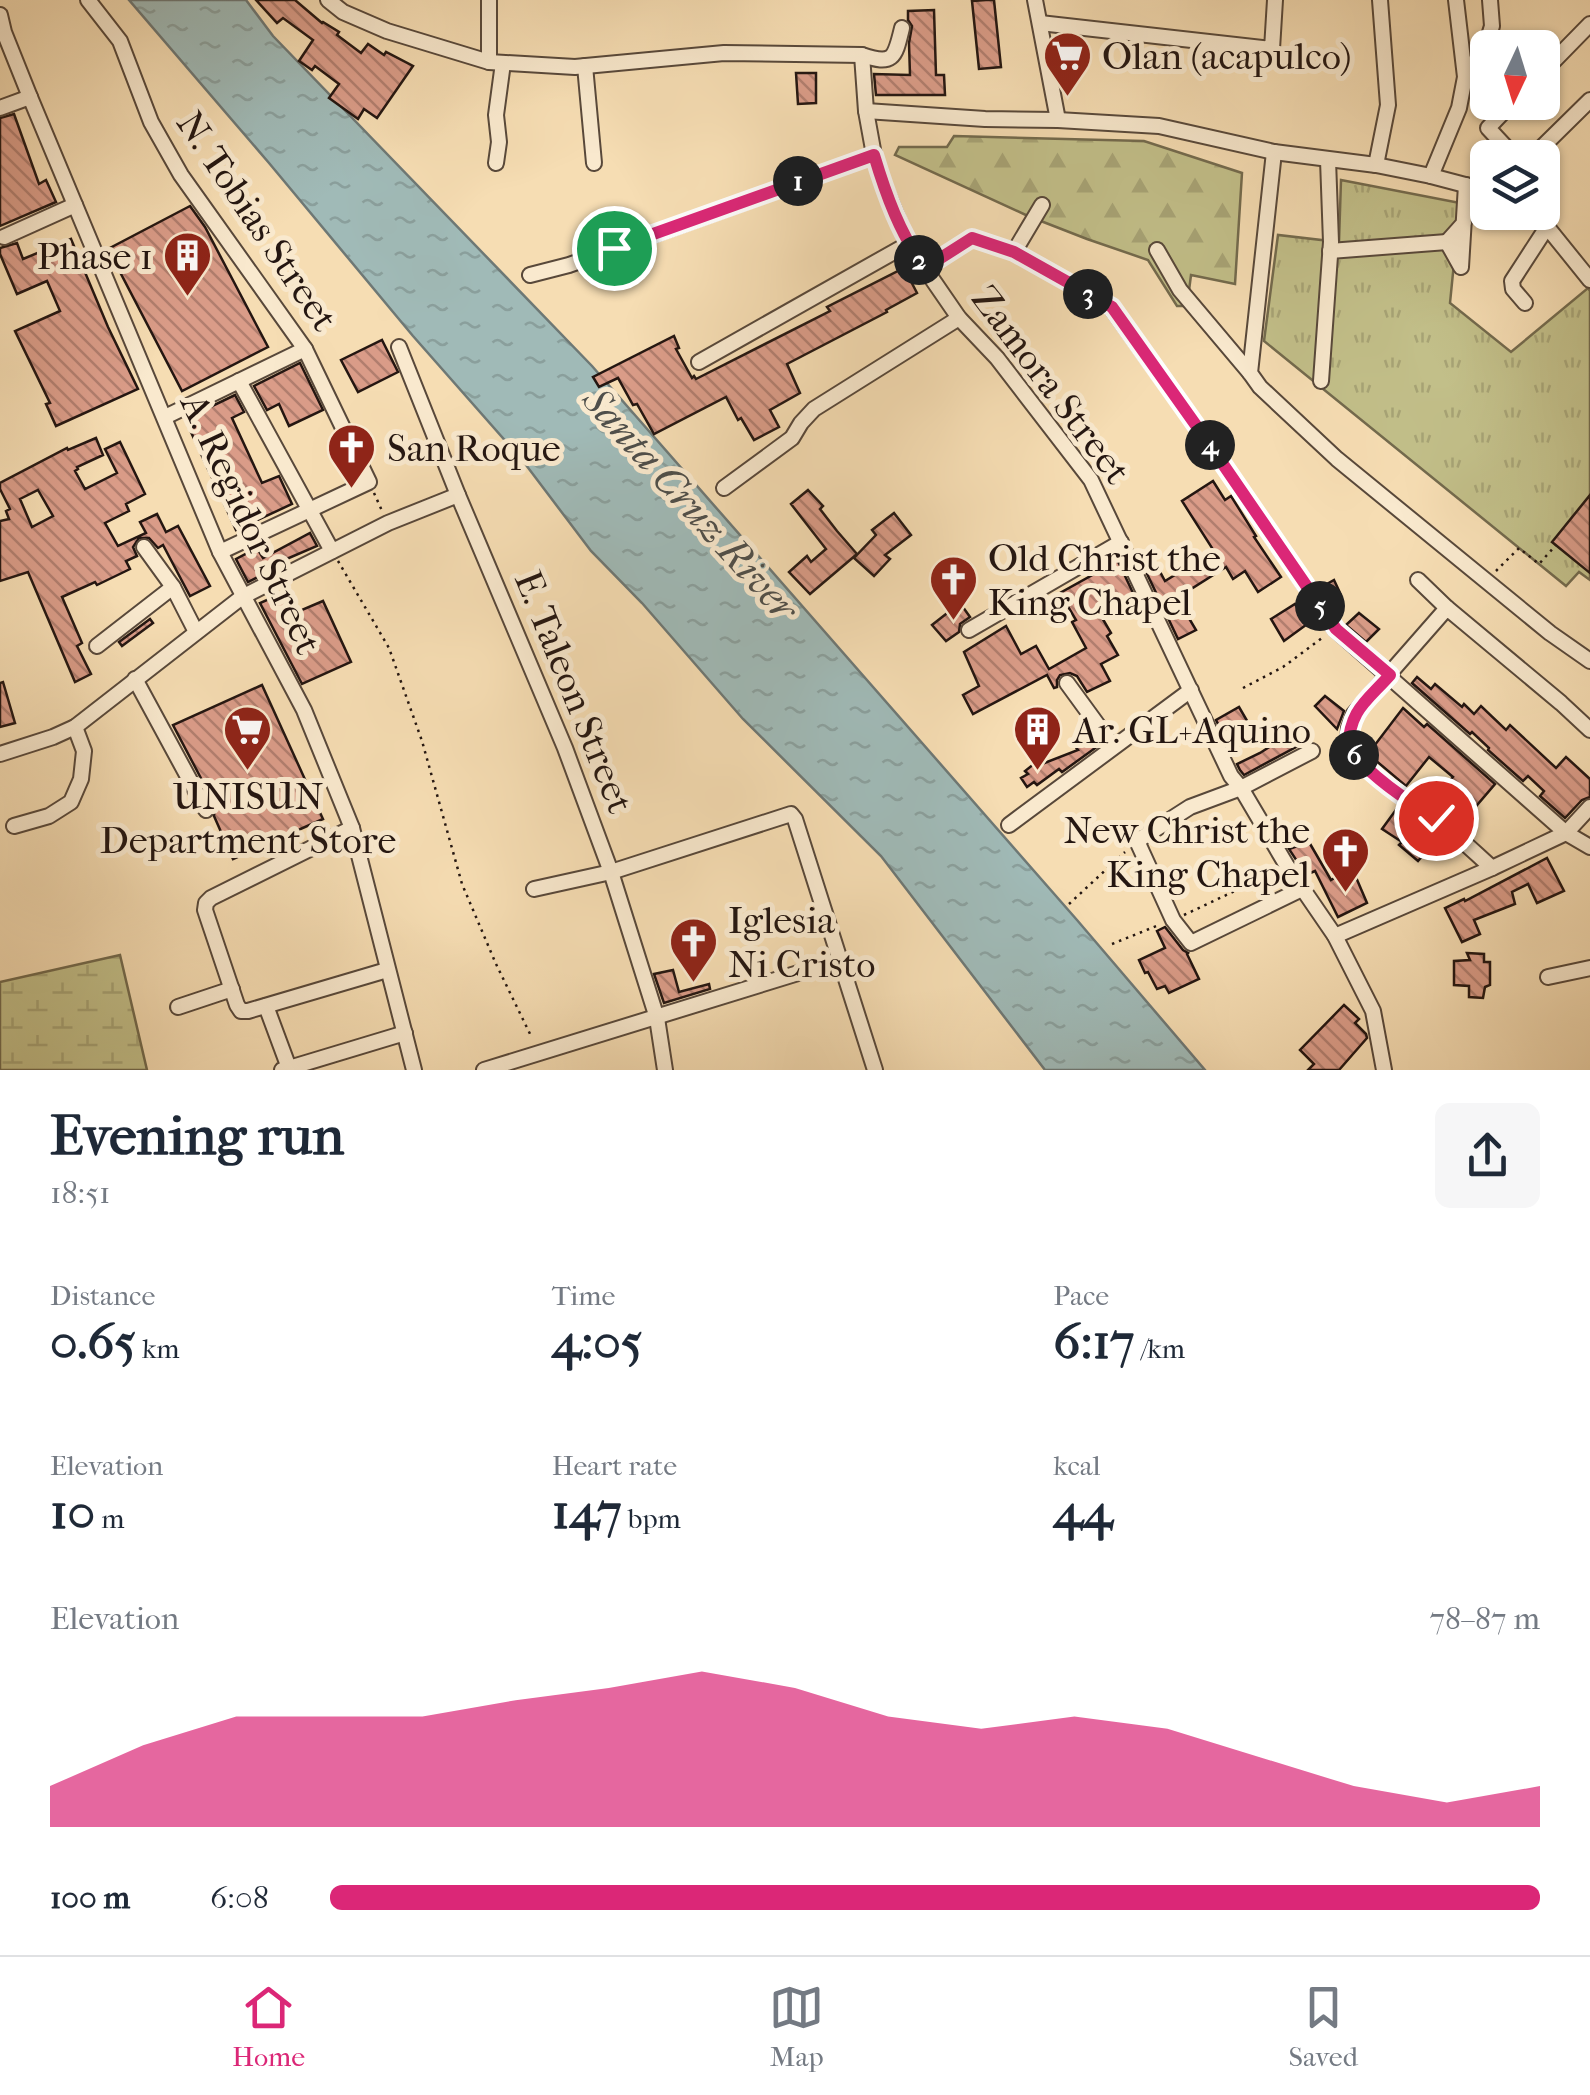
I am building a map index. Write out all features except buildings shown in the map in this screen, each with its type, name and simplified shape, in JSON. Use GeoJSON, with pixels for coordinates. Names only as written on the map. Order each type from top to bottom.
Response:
{"type":"FeatureCollection","features":[{"type":"Feature","properties":{"kind":"street","name":"N. Tobias Street"},"geometry":{"type":"LineString","coordinates":[[88,0],[120,41],[151,122],[181,175],[305,349],[369,482]]}},
{"type":"Feature","properties":{"kind":"street"},"geometry":{"type":"LineString","coordinates":[[328,0],[343,12],[387,31],[496,63],[585,66],[724,54],[862,55],[890,59],[896,54],[902,28]]}},
{"type":"Feature","properties":{"kind":"street"},"geometry":{"type":"LineString","coordinates":[[490,0],[499,142],[496,163]]}},
{"type":"Feature","properties":{"kind":"street"},"geometry":{"type":"LineString","coordinates":[[1035,0],[1058,120]]}},
{"type":"Feature","properties":{"kind":"street"},"geometry":{"type":"LineString","coordinates":[[1040,23],[1272,48],[1275,0]]}},
{"type":"Feature","properties":{"kind":"street"},"geometry":{"type":"LineString","coordinates":[[1376,165],[1388,105],[1380,0]]}},
{"type":"Feature","properties":{"kind":"street"},"geometry":{"type":"LineString","coordinates":[[1431,176],[1459,108],[1465,77],[1456,0]]}},
{"type":"Feature","properties":{"kind":"street"},"geometry":{"type":"LineString","coordinates":[[1465,77],[1487,42],[1492,26],[1490,0]]}},
{"type":"Feature","properties":{"kind":"street","name":"A. Regidor Street"},"geometry":{"type":"LineString","coordinates":[[0,15],[30,97],[220,552],[304,710],[352,828],[414,1070]]}},
{"type":"Feature","properties":{"kind":"street"},"geometry":{"type":"LineString","coordinates":[[1560,55],[1590,24]]}},
{"type":"Feature","properties":{"kind":"street","name":"Zamora Street"},"geometry":{"type":"LineString","coordinates":[[862,55],[874,155],[908,244],[959,318],[997,358],[1091,480],[1230,776],[1335,936],[1373,1011],[1384,1070]]}},
{"type":"Feature","properties":{"kind":"street"},"geometry":{"type":"LineString","coordinates":[[585,66],[594,163]]}},
{"type":"Feature","properties":{"kind":"street"},"geometry":{"type":"LineString","coordinates":[[0,108],[30,97]]}},
{"type":"Feature","properties":{"kind":"street"},"geometry":{"type":"LineString","coordinates":[[1549,140],[1590,100]]}},
{"type":"Feature","properties":{"kind":"street"},"geometry":{"type":"LineString","coordinates":[[866,111],[1159,126],[1274,152],[1376,165],[1470,186]]}},
{"type":"Feature","properties":{"kind":"street"},"geometry":{"type":"LineString","coordinates":[[1496,120],[1488,128],[1499,140]]}},
{"type":"Feature","properties":{"kind":"street"},"geometry":{"type":"LineString","coordinates":[[1250,374],[1274,152]]}},
{"type":"Feature","properties":{"kind":"street"},"geometry":{"type":"LineString","coordinates":[[530,275],[874,155]]}},
{"type":"Feature","properties":{"kind":"street"},"geometry":{"type":"LineString","coordinates":[[1321,381],[1330,251],[1328,160]]}},
{"type":"Feature","properties":{"kind":"street"},"geometry":{"type":"LineString","coordinates":[[1447,242],[1460,267],[1466,185]]}},
{"type":"Feature","properties":{"kind":"street"},"geometry":{"type":"LineString","coordinates":[[4,237],[75,204]]}},
{"type":"Feature","properties":{"kind":"street"},"geometry":{"type":"LineString","coordinates":[[1014,252],[1042,206]]}},
{"type":"Feature","properties":{"kind":"street"},"geometry":{"type":"LineString","coordinates":[[1330,251],[1447,242],[1464,223]]}},
{"type":"Feature","properties":{"kind":"street"},"geometry":{"type":"LineString","coordinates":[[1525,303],[1512,288],[1512,281],[1545,230]]}},
{"type":"Feature","properties":{"kind":"street"},"geometry":{"type":"LineString","coordinates":[[1549,230],[1590,280]]}},
{"type":"Feature","properties":{"kind":"street"},"geometry":{"type":"LineString","coordinates":[[925,268],[972,238],[1014,252],[1112,307],[1336,629],[1566,833],[1590,847]]}},
{"type":"Feature","properties":{"kind":"street"},"geometry":{"type":"LineString","coordinates":[[699,362],[908,244]]}},
{"type":"Feature","properties":{"kind":"street"},"geometry":{"type":"LineString","coordinates":[[1157,250],[1180,290],[1260,388],[1337,458],[1550,633],[1590,661]]}},
{"type":"Feature","properties":{"kind":"street"},"geometry":{"type":"LineString","coordinates":[[724,488],[792,438],[814,409],[959,318]]}},
{"type":"Feature","properties":{"kind":"street","name":"E. Taleon Street"},"geometry":{"type":"LineString","coordinates":[[399,346],[565,748],[611,872],[657,1018],[664,1070]]}},
{"type":"Feature","properties":{"kind":"street"},"geometry":{"type":"LineString","coordinates":[[165,417],[305,349]]}},
{"type":"Feature","properties":{"kind":"street"},"geometry":{"type":"LineString","coordinates":[[239,381],[332,551]]}},
{"type":"Feature","properties":{"kind":"street"},"geometry":{"type":"LineString","coordinates":[[220,552],[369,482]]}},
{"type":"Feature","properties":{"kind":"street"},"geometry":{"type":"LineString","coordinates":[[0,754],[75,727],[242,596],[388,524],[458,495]]}},
{"type":"Feature","properties":{"kind":"street"},"geometry":{"type":"LineString","coordinates":[[969,630],[1121,542]]}},
{"type":"Feature","properties":{"kind":"street"},"geometry":{"type":"LineString","coordinates":[[144,547],[173,587],[196,632]]}},
{"type":"Feature","properties":{"kind":"street"},"geometry":{"type":"LineString","coordinates":[[1418,580],[1590,730]]}},
{"type":"Feature","properties":{"kind":"street"},"geometry":{"type":"LineString","coordinates":[[97,646],[173,587]]}},
{"type":"Feature","properties":{"kind":"street"},"geometry":{"type":"LineString","coordinates":[[1447,608],[1354,714],[1348,748],[1389,788],[1436,818],[1492,868]]}},
{"type":"Feature","properties":{"kind":"street"},"geometry":{"type":"LineString","coordinates":[[135,679],[206,810]]}},
{"type":"Feature","properties":{"kind":"street"},"geometry":{"type":"LineString","coordinates":[[1068,683],[1113,746]]}},
{"type":"Feature","properties":{"kind":"street"},"geometry":{"type":"LineString","coordinates":[[1009,825],[1191,690]]}},
{"type":"Feature","properties":{"kind":"street"},"geometry":{"type":"LineString","coordinates":[[14,826],[48,816],[71,802],[80,779],[84,751],[75,727]]}},
{"type":"Feature","properties":{"kind":"street"},"geometry":{"type":"LineString","coordinates":[[1302,889],[1191,943],[1173,920],[1138,841],[1190,807],[1241,788],[1312,751]]}},
{"type":"Feature","properties":{"kind":"street"},"geometry":{"type":"LineString","coordinates":[[1335,936],[1566,833],[1590,807]]}},
{"type":"Feature","properties":{"kind":"street"},"geometry":{"type":"LineString","coordinates":[[534,889],[611,872],[791,814],[875,1070]]}},
{"type":"Feature","properties":{"kind":"street"},"geometry":{"type":"LineString","coordinates":[[352,828],[210,898],[205,910],[241,1011],[388,970]]}},
{"type":"Feature","properties":{"kind":"street"},"geometry":{"type":"LineString","coordinates":[[484,1070],[840,962]]}},
{"type":"Feature","properties":{"kind":"street"},"geometry":{"type":"LineString","coordinates":[[1548,977],[1590,968]]}},
{"type":"Feature","properties":{"kind":"street"},"geometry":{"type":"LineString","coordinates":[[178,1007],[232,989]]}},
{"type":"Feature","properties":{"kind":"street"},"geometry":{"type":"LineString","coordinates":[[266,1006],[285,1069],[405,1033]]}},
{"type":"Feature","properties":{"kind":"path"},"geometry":{"type":"LineString","coordinates":[[369,482],[388,524]]}},
{"type":"Feature","properties":{"kind":"path"},"geometry":{"type":"LineString","coordinates":[[1486,580],[1519,548],[1539,564],[1556,546]]}},
{"type":"Feature","properties":{"kind":"path"},"geometry":{"type":"LineString","coordinates":[[332,551],[388,648],[422,741],[462,884],[539,1053]]}},
{"type":"Feature","properties":{"kind":"path"},"geometry":{"type":"LineString","coordinates":[[1243,688],[1283,667],[1336,629]]}},
{"type":"Feature","properties":{"kind":"path"},"geometry":{"type":"LineString","coordinates":[[1068,904],[1138,841]]}},
{"type":"Feature","properties":{"kind":"path"},"geometry":{"type":"LineString","coordinates":[[1112,944],[1287,866]]}},
{"type":"Feature","properties":{"kind":"green space"},"geometry":{"type":"Polygon","coordinates":[[[954,136],[1144,141],[1242,173],[1235,284],[1191,275],[1187,306],[1177,306],[1148,260],[1028,216],[895,155],[899,147],[947,147],[954,136]]]}},
{"type":"Feature","properties":{"kind":"green space"},"geometry":{"type":"Polygon","coordinates":[[[1341,180],[1460,203],[1450,303],[1511,352],[1588,288],[1590,291],[1590,580],[1579,572],[1566,586],[1264,341],[1278,235],[1339,242],[1341,180]]]}},
{"type":"Feature","properties":{"kind":"green space"},"geometry":{"type":"Polygon","coordinates":[[[120,955],[147,1070],[0,1070],[0,982],[120,955]]]}},
{"type":"Feature","properties":{"kind":"water","name":"Santa Cruz River"},"geometry":{"type":"Polygon","coordinates":[[[129,0],[246,0],[273,36],[592,366],[1205,1070],[1045,1070],[881,856],[743,719],[591,551],[523,461],[129,0]]]}},
{"type":"Feature","properties":{"kind":"place","name":"Olan (acapulco)"},"geometry":{"type":"Point","coordinates":[1067,98]}},
{"type":"Feature","properties":{"kind":"place","name":"Phase 1"},"geometry":{"type":"Point","coordinates":[188,298]}},
{"type":"Feature","properties":{"kind":"place","name":"San Roque"},"geometry":{"type":"Point","coordinates":[352,490]}},
{"type":"Feature","properties":{"kind":"place","name":"Old Christ the King Chapel"},"geometry":{"type":"Point","coordinates":[953,622]}},
{"type":"Feature","properties":{"kind":"place","name":"UNISUN Department Store"},"geometry":{"type":"Point","coordinates":[248,772]}},
{"type":"Feature","properties":{"kind":"place","name":"Ar. GL+Aquino"},"geometry":{"type":"Point","coordinates":[1038,772]}},
{"type":"Feature","properties":{"kind":"place","name":"New Christ the King Chapel"},"geometry":{"type":"Point","coordinates":[1345,894]}},
{"type":"Feature","properties":{"kind":"place","name":"Iglesia Ni Cristo"},"geometry":{"type":"Point","coordinates":[693,984]}},
{"type":"Feature","properties":{"kind":"route"},"geometry":{"type":"LineString","coordinates":[[614,248],[874,155],[908,244],[925,268],[972,238],[1014,252],[1112,307],[1336,629],[1390,675],[1354,714],[1348,748],[1389,788],[1436,818]]}}]}
